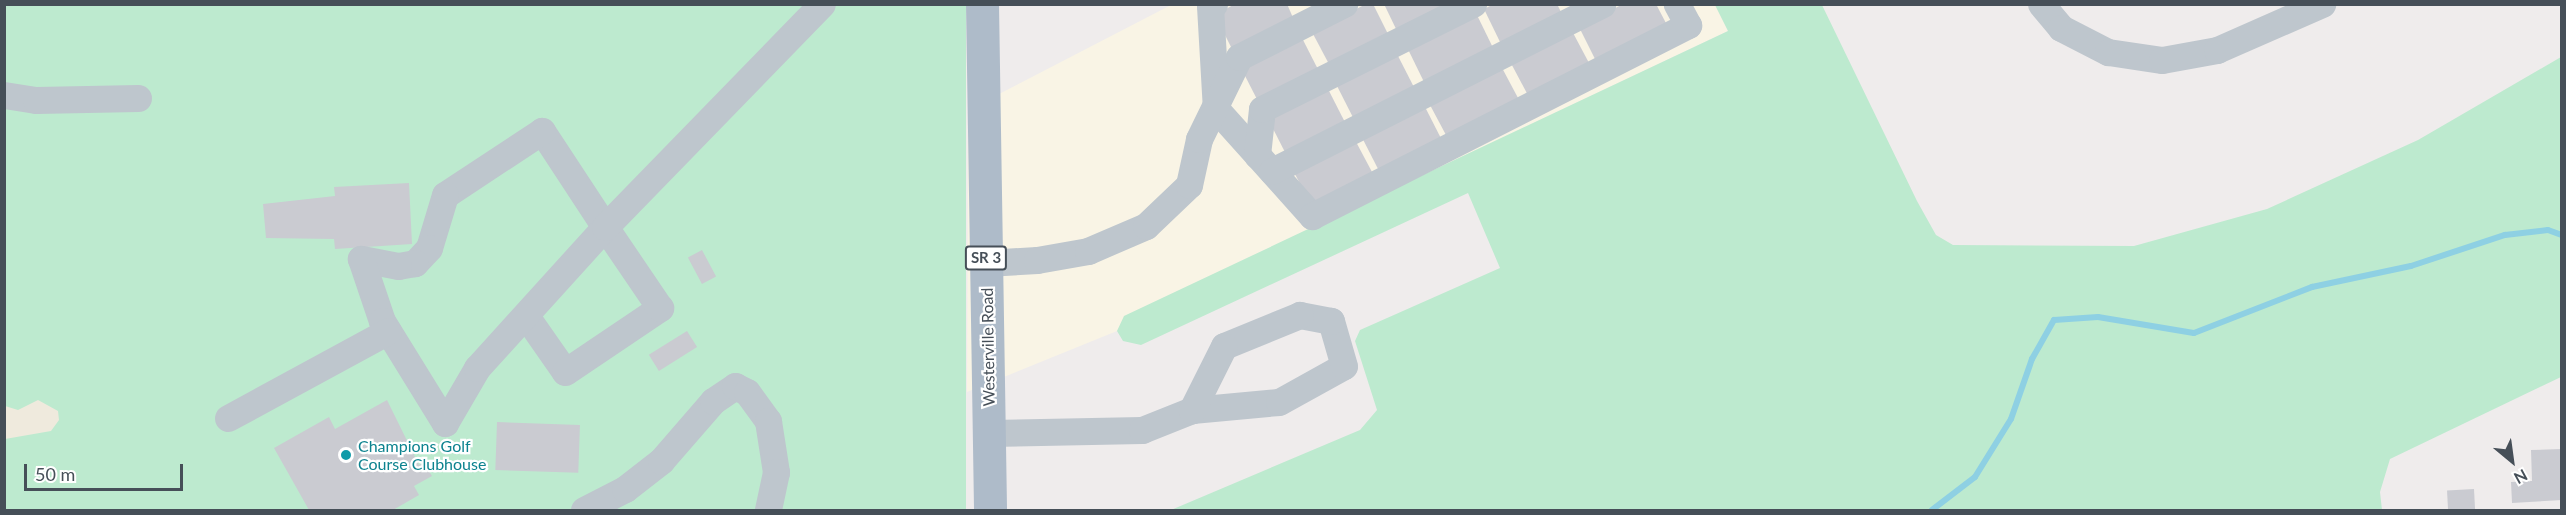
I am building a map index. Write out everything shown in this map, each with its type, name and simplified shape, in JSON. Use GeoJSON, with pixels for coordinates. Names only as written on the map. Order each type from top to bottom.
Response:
{"type":"FeatureCollection","features":[{"type":"Feature","properties":{"kind":"main road","name":"Westerville Road"},"geometry":{"type":"LineString","coordinates":[[982,4],[990,510]]}},
{"type":"Feature","properties":{"kind":"street"},"geometry":{"type":"LineString","coordinates":[[526,316],[565,372],[660,308],[605,227],[542,131],[445,195],[429,248],[415,263],[398,266],[361,259],[388,331],[445,423],[477,368],[605,227],[822,4]]}},
{"type":"Feature","properties":{"kind":"street"},"geometry":{"type":"LineString","coordinates":[[1214,4],[1210,6],[1216,109],[1312,216],[1688,25],[1677,4]]}},
{"type":"Feature","properties":{"kind":"street"},"geometry":{"type":"LineString","coordinates":[[986,263],[1037,260],[1088,251],[1146,226],[1189,185],[1199,139],[1216,109],[1239,57],[1344,4]]}},
{"type":"Feature","properties":{"kind":"street"},"geometry":{"type":"LineString","coordinates":[[1265,163],[1262,109],[1473,4]]}},
{"type":"Feature","properties":{"kind":"street"},"geometry":{"type":"LineString","coordinates":[[1265,163],[1602,4]]}},
{"type":"Feature","properties":{"kind":"street"},"geometry":{"type":"LineString","coordinates":[[2042,4],[2061,28],[2108,52],[2162,60],[2217,50],[2322,4]]}},
{"type":"Feature","properties":{"kind":"street"},"geometry":{"type":"LineString","coordinates":[[4,95],[36,100],[138,98]]}},
{"type":"Feature","properties":{"kind":"street"},"geometry":{"type":"LineString","coordinates":[[990,433],[1142,430],[1192,410],[1279,402],[1344,366],[1331,321],[1300,315],[1224,346],[1192,410]]}},
{"type":"Feature","properties":{"kind":"street"},"geometry":{"type":"LineString","coordinates":[[228,418],[388,331]]}},
{"type":"Feature","properties":{"kind":"street"},"geometry":{"type":"LineString","coordinates":[[584,510],[625,489],[661,461],[713,401],[735,386],[747,393],[768,421],[776,472],[768,510]]}},
{"type":"Feature","properties":{"kind":"shaded area"},"geometry":{"type":"Polygon","coordinates":[[[1715,4],[1728,31],[1125,316],[1117,331],[967,392],[968,110],[1171,5],[1715,4]]]}},
{"type":"Feature","properties":{"kind":"green space"},"geometry":{"type":"Polygon","coordinates":[[[4,5],[966,5],[966,510],[4,510],[4,5]]]}},
{"type":"Feature","properties":{"kind":"green space"},"geometry":{"type":"Polygon","coordinates":[[[1715,5],[1822,5],[1917,201],[1936,235],[1953,245],[2134,246],[2267,209],[2418,140],[2561,57],[2561,377],[2390,459],[2380,492],[2382,510],[1171,510],[1360,430],[1377,410],[1355,341],[1360,330],[1500,268],[1468,193],[1141,345],[1123,341],[1117,331],[1124,316],[1728,31],[1715,5]]]}},
{"type":"Feature","properties":{"kind":"sand"},"geometry":{"type":"Polygon","coordinates":[[[38,400],[58,411],[59,420],[51,431],[5,439],[5,406],[18,410],[38,400]]]}},
{"type":"Feature","properties":{"kind":"building"},"geometry":{"type":"Polygon","coordinates":[[[1235,4],[1287,4],[1294,20],[1233,51],[1215,15],[1235,4]]]}},
{"type":"Feature","properties":{"kind":"building"},"geometry":{"type":"Polygon","coordinates":[[[1366,4],[1373,4],[1389,36],[1330,66],[1312,32],[1366,4]]]}},
{"type":"Feature","properties":{"kind":"building"},"geometry":{"type":"Polygon","coordinates":[[[1384,4],[1453,4],[1398,33],[1384,4]]]}},
{"type":"Feature","properties":{"kind":"building"},"geometry":{"type":"Polygon","coordinates":[[[1494,4],[1557,4],[1562,14],[1501,44],[1484,9],[1494,4]]]}},
{"type":"Feature","properties":{"kind":"building"},"geometry":{"type":"Polygon","coordinates":[[[1623,4],[1656,4],[1668,27],[1597,63],[1579,27],[1623,4]]]}},
{"type":"Feature","properties":{"kind":"building"},"geometry":{"type":"Polygon","coordinates":[[[1476,13],[1493,48],[1424,82],[1407,47],[1476,13]]]}},
{"type":"Feature","properties":{"kind":"building"},"geometry":{"type":"Polygon","coordinates":[[[1572,31],[1591,66],[1530,99],[1511,63],[1572,31]]]}},
{"type":"Feature","properties":{"kind":"building"},"geometry":{"type":"Polygon","coordinates":[[[1301,36],[1319,71],[1258,102],[1240,67],[1301,36]]]}},
{"type":"Feature","properties":{"kind":"building"},"geometry":{"type":"Polygon","coordinates":[[[1397,54],[1414,88],[1354,119],[1336,85],[1397,54]]]}},
{"type":"Feature","properties":{"kind":"building"},"geometry":{"type":"Polygon","coordinates":[[[1501,66],[1520,101],[1448,139],[1429,104],[1501,66]]]}},
{"type":"Feature","properties":{"kind":"building"},"geometry":{"type":"Polygon","coordinates":[[[1327,87],[1345,122],[1285,152],[1267,117],[1327,87]]]}},
{"type":"Feature","properties":{"kind":"building"},"geometry":{"type":"Polygon","coordinates":[[[1424,105],[1442,140],[1379,172],[1362,137],[1424,105]]]}},
{"type":"Feature","properties":{"kind":"building"},"geometry":{"type":"Polygon","coordinates":[[[1355,140],[1373,174],[1312,206],[1294,172],[1355,140]]]}},
{"type":"Feature","properties":{"kind":"building"},"geometry":{"type":"Polygon","coordinates":[[[409,183],[412,244],[335,249],[334,239],[266,238],[263,204],[335,196],[334,187],[409,183]]]}},
{"type":"Feature","properties":{"kind":"building"},"geometry":{"type":"Polygon","coordinates":[[[702,250],[716,276],[702,284],[688,258],[702,250]]]}},
{"type":"Feature","properties":{"kind":"building"},"geometry":{"type":"Polygon","coordinates":[[[687,331],[697,347],[659,371],[649,355],[687,331]]]}},
{"type":"Feature","properties":{"kind":"building","name":"Champions Golf Course Clubhouse"},"geometry":{"type":"Polygon","coordinates":[[[387,400],[419,465],[424,463],[432,476],[414,486],[419,495],[393,510],[309,510],[274,448],[329,417],[335,429],[387,400]]]}},
{"type":"Feature","properties":{"kind":"building"},"geometry":{"type":"Polygon","coordinates":[[[497,422],[580,425],[578,473],[495,470],[497,422]]]}},
{"type":"Feature","properties":{"kind":"building"},"geometry":{"type":"Polygon","coordinates":[[[2562,449],[2562,500],[2512,503],[2511,482],[2532,481],[2531,450],[2562,449]]]}},
{"type":"Feature","properties":{"kind":"building"},"geometry":{"type":"Polygon","coordinates":[[[2474,489],[2475,510],[2448,510],[2447,490],[2474,489]]]}},
{"type":"Feature","properties":{"kind":"waterway"},"geometry":{"type":"LineString","coordinates":[[1932,510],[1975,477],[2011,419],[2032,359],[2054,320],[2098,317],[2194,333],[2312,287],[2411,266],[2505,235],[2548,230],[2562,235]]}},
{"type":"Feature","properties":{"kind":"place","name":"Champions Golf Course Clubhouse"},"geometry":{"type":"Point","coordinates":[346,455]}}]}
